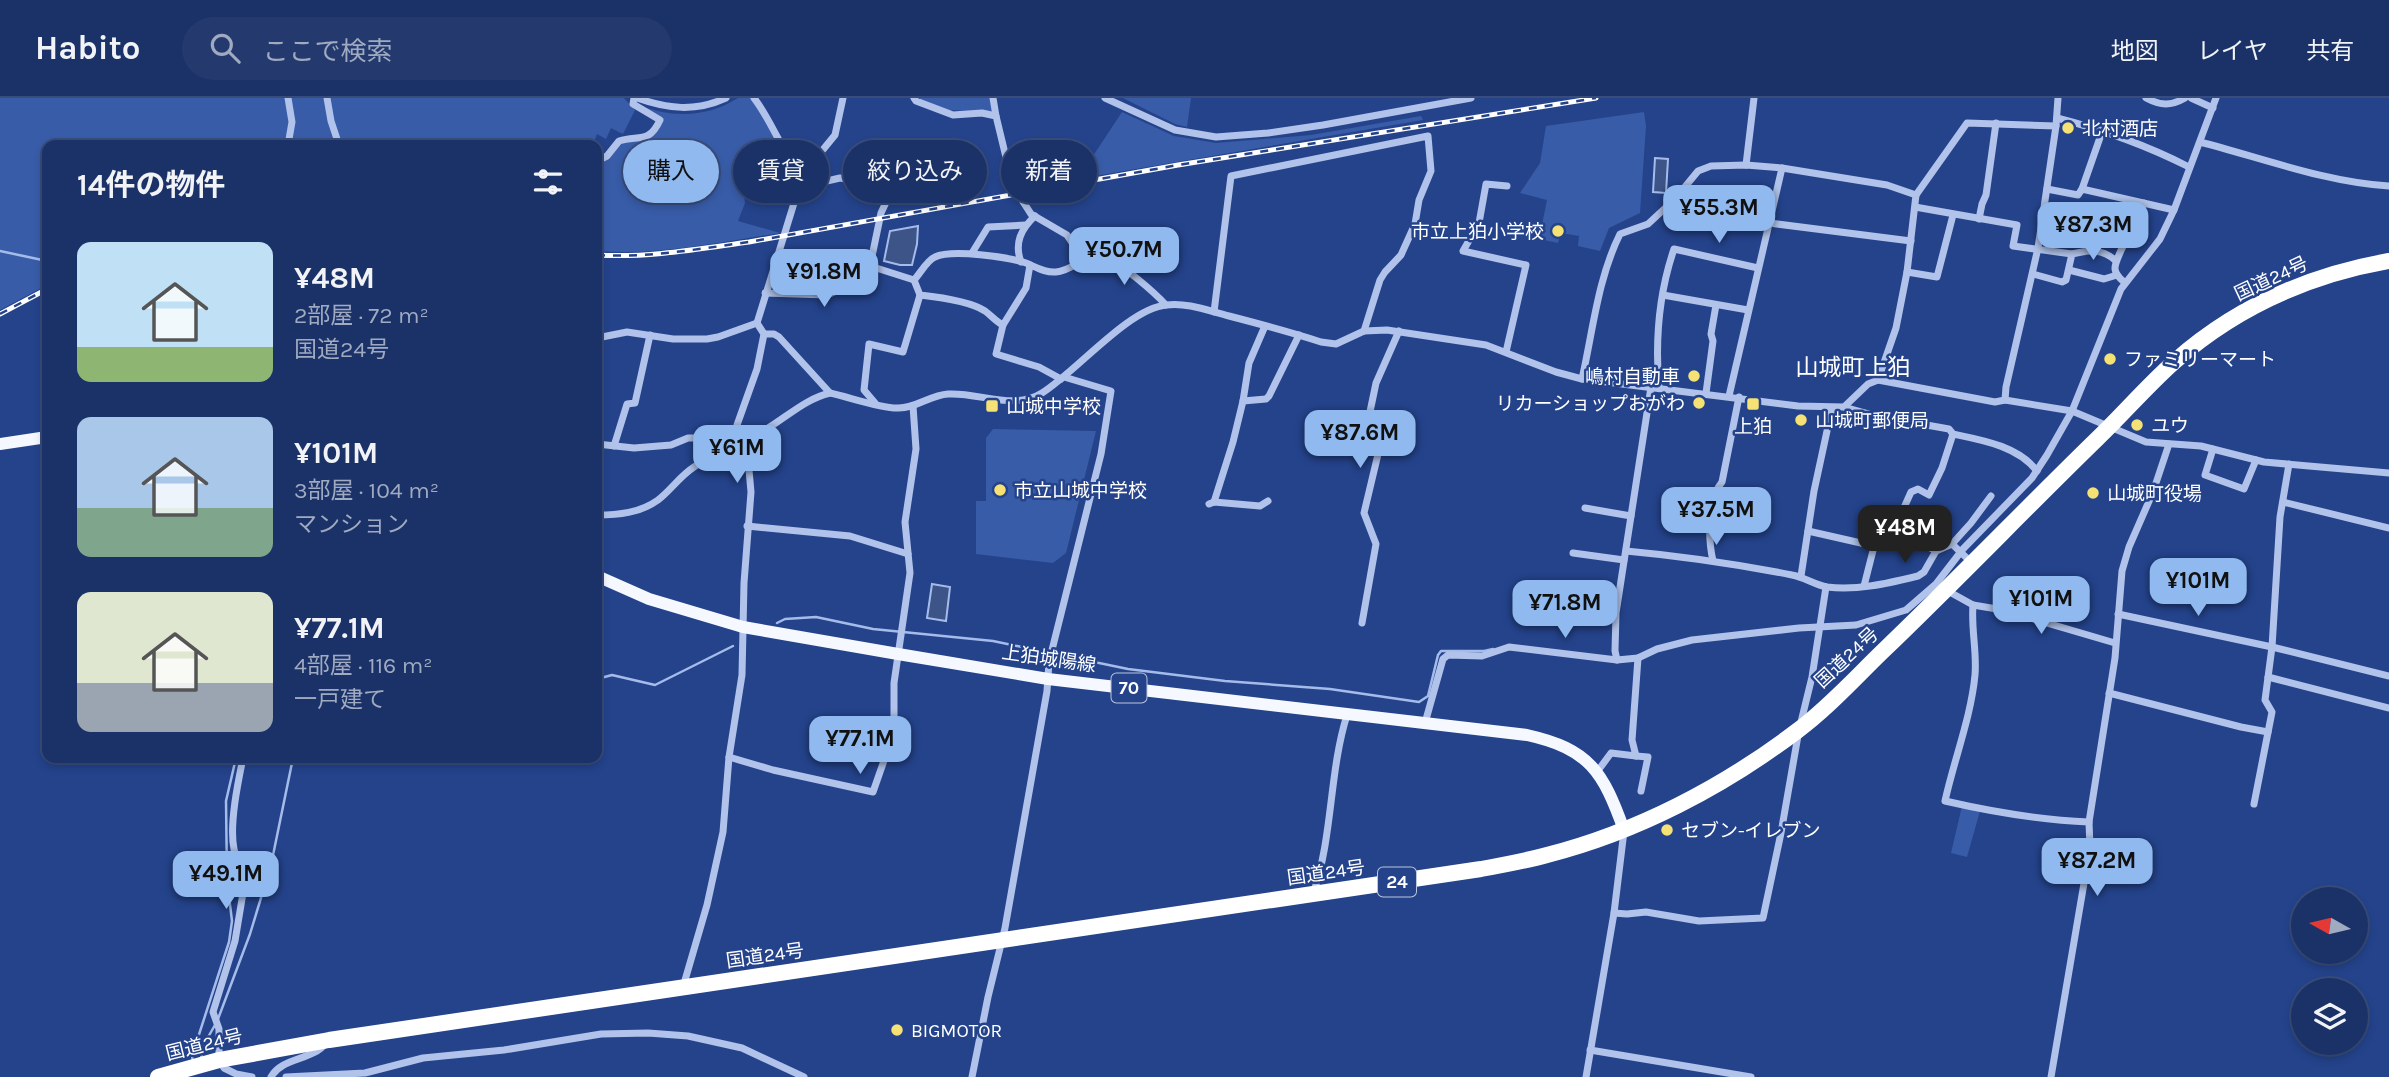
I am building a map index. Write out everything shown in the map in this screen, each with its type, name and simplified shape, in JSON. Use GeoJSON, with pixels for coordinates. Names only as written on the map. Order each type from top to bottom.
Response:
{"type":"FeatureCollection","features":[{"type":"Feature","properties":{"kind":"highway","name":"国道24号"},"geometry":{"type":"LineString","coordinates":[[158,1077],[214,1061],[329,1040],[1481,869],[1548,855],[1624,830],[1683,804],[1746,767],[1799,730],[1945,590],[1966,557],[2110,426],[2174,362],[2208,334],[2244,312],[2306,282],[2389,261]]}},
{"type":"Feature","properties":{"kind":"main road"},"geometry":{"type":"LineString","coordinates":[[0,444],[42,438]]}},
{"type":"Feature","properties":{"kind":"main road","name":"上狛城陽線"},"geometry":{"type":"LineString","coordinates":[[602,578],[649,599],[743,627],[898,654],[1048,679],[1527,735],[1554,741],[1577,752],[1597,772],[1609,790],[1624,830]]}},
{"type":"Feature","properties":{"kind":"street"},"geometry":{"type":"LineString","coordinates":[[288,98],[292,122],[289,140]]}},
{"type":"Feature","properties":{"kind":"street"},"geometry":{"type":"LineString","coordinates":[[327,98],[337,140]]}},
{"type":"Feature","properties":{"kind":"street"},"geometry":{"type":"LineString","coordinates":[[602,159],[619,141],[647,137],[657,128],[660,120],[633,104],[635,98],[658,106],[680,109],[709,105],[726,98]]}},
{"type":"Feature","properties":{"kind":"street"},"geometry":{"type":"LineString","coordinates":[[754,98],[780,140]]}},
{"type":"Feature","properties":{"kind":"street"},"geometry":{"type":"LineString","coordinates":[[829,142],[835,135],[843,98]]}},
{"type":"Feature","properties":{"kind":"street"},"geometry":{"type":"LineString","coordinates":[[914,98],[916,102],[953,115],[982,113],[996,116]]}},
{"type":"Feature","properties":{"kind":"street"},"geometry":{"type":"LineString","coordinates":[[993,98],[1012,182],[1031,214],[1066,235],[1083,259]]}},
{"type":"Feature","properties":{"kind":"street"},"geometry":{"type":"LineString","coordinates":[[1105,98],[1175,130],[1216,137],[1323,125],[1446,100],[1471,98]]}},
{"type":"Feature","properties":{"kind":"street"},"geometry":{"type":"LineString","coordinates":[[1746,164],[1754,98]]}},
{"type":"Feature","properties":{"kind":"street"},"geometry":{"type":"LineString","coordinates":[[2005,400],[2038,248],[2058,98]]}},
{"type":"Feature","properties":{"kind":"street"},"geometry":{"type":"LineString","coordinates":[[2146,98],[2171,105],[2185,98]]}},
{"type":"Feature","properties":{"kind":"street"},"geometry":{"type":"LineString","coordinates":[[2191,98],[2213,108]]}},
{"type":"Feature","properties":{"kind":"street"},"geometry":{"type":"LineString","coordinates":[[1424,723],[1443,659],[1448,655],[1482,656],[1509,647],[1617,660],[1638,658],[1657,649],[1684,642],[1820,626],[1856,625],[1906,610],[1966,557],[2036,471],[2072,411],[2125,283],[2160,239],[2174,210],[2216,98]]}},
{"type":"Feature","properties":{"kind":"street"},"geometry":{"type":"LineString","coordinates":[[1878,380],[1896,328],[1907,272],[1916,195],[1967,123],[2056,122],[2103,130],[2149,147],[2189,167]]}},
{"type":"Feature","properties":{"kind":"street"},"geometry":{"type":"LineString","coordinates":[[1979,219],[1986,195],[1996,123]]}},
{"type":"Feature","properties":{"kind":"street"},"geometry":{"type":"LineString","coordinates":[[2047,189],[2078,195],[2103,130]]}},
{"type":"Feature","properties":{"kind":"street"},"geometry":{"type":"LineString","coordinates":[[1214,312],[1231,176],[1428,136],[1431,171],[1419,200],[1415,224],[1401,255],[1380,280],[1364,331]]}},
{"type":"Feature","properties":{"kind":"street"},"geometry":{"type":"LineString","coordinates":[[2200,142],[2335,178],[2367,185],[2389,186]]}},
{"type":"Feature","properties":{"kind":"street"},"geometry":{"type":"LineString","coordinates":[[1582,379],[1601,282],[1620,234],[1647,224],[1675,200],[1702,169],[1746,164],[1782,168],[1887,185],[1916,195]]}},
{"type":"Feature","properties":{"kind":"street"},"geometry":{"type":"LineString","coordinates":[[1729,396],[1782,168]]}},
{"type":"Feature","properties":{"kind":"street"},"geometry":{"type":"LineString","coordinates":[[829,180],[840,178],[886,186],[888,190],[870,266]]}},
{"type":"Feature","properties":{"kind":"street"},"geometry":{"type":"LineString","coordinates":[[1506,352],[1526,265],[1463,251],[1479,223],[1486,184],[1507,186]]}},
{"type":"Feature","properties":{"kind":"street"},"geometry":{"type":"LineString","coordinates":[[2082,189],[2174,210]]}},
{"type":"Feature","properties":{"kind":"street"},"geometry":{"type":"LineString","coordinates":[[683,988],[707,905],[723,832],[729,757],[741,675],[751,481],[738,443],[737,425],[757,369],[764,334],[757,323],[795,203]]}},
{"type":"Feature","properties":{"kind":"street"},"geometry":{"type":"LineString","coordinates":[[2125,283],[2117,275],[2116,261],[2144,203]]}},
{"type":"Feature","properties":{"kind":"street"},"geometry":{"type":"LineString","coordinates":[[1914,207],[2017,225],[2013,246],[2072,254],[2088,250],[2098,251],[2108,253],[2116,261]]}},
{"type":"Feature","properties":{"kind":"street"},"geometry":{"type":"LineString","coordinates":[[1907,272],[1937,277],[1952,215]]}},
{"type":"Feature","properties":{"kind":"street"},"geometry":{"type":"LineString","coordinates":[[1021,262],[1017,245],[1026,225],[1035,216]]}},
{"type":"Feature","properties":{"kind":"street"},"geometry":{"type":"LineString","coordinates":[[1769,223],[1910,241]]}},
{"type":"Feature","properties":{"kind":"street"},"geometry":{"type":"LineString","coordinates":[[972,253],[988,227],[1026,225]]}},
{"type":"Feature","properties":{"kind":"street"},"geometry":{"type":"LineString","coordinates":[[1617,660],[1616,623],[1624,560],[1655,387],[1656,344],[1667,270],[1674,249],[1758,268]]}},
{"type":"Feature","properties":{"kind":"street"},"geometry":{"type":"LineString","coordinates":[[914,281],[931,259],[938,255],[972,253],[1021,262],[1050,272],[1063,271],[1083,259],[1107,258],[1156,294],[1166,305]]}},
{"type":"Feature","properties":{"kind":"street"},"geometry":{"type":"LineString","coordinates":[[2033,274],[2062,282],[2066,280],[2072,254]]}},
{"type":"Feature","properties":{"kind":"street"},"geometry":{"type":"LineString","coordinates":[[972,1077],[1005,928],[1051,655],[1101,454],[1111,391],[1062,378],[1034,365],[996,354],[1003,325],[1026,288],[1030,265]]}},
{"type":"Feature","properties":{"kind":"street"},"geometry":{"type":"LineString","coordinates":[[765,293],[827,295],[834,292],[859,267],[870,266],[914,281],[920,295],[902,352],[869,344],[864,390],[875,403]]}},
{"type":"Feature","properties":{"kind":"street"},"geometry":{"type":"LineString","coordinates":[[2069,270],[2104,279],[2117,275]]}},
{"type":"Feature","properties":{"kind":"street"},"geometry":{"type":"LineString","coordinates":[[920,295],[956,300],[973,306],[1003,325]]}},
{"type":"Feature","properties":{"kind":"street"},"geometry":{"type":"LineString","coordinates":[[1663,295],[1748,310]]}},
{"type":"Feature","properties":{"kind":"street"},"geometry":{"type":"LineString","coordinates":[[602,515],[620,515],[640,510],[657,500],[691,468],[764,431],[810,399],[830,393],[897,408],[913,406],[949,394],[1022,400],[1040,394],[1130,322],[1143,313],[1166,305],[1184,305],[1336,344],[1364,331],[1399,331],[1479,343],[1582,379],[1798,406],[1844,407],[1876,416],[1949,429],[1954,434],[1992,442],[2031,463],[2036,471]]}},
{"type":"Feature","properties":{"kind":"street"},"geometry":{"type":"LineString","coordinates":[[1706,393],[1716,305]]}},
{"type":"Feature","properties":{"kind":"street"},"geometry":{"type":"LineString","coordinates":[[602,337],[627,332],[673,339],[707,339],[757,323]]}},
{"type":"Feature","properties":{"kind":"street"},"geometry":{"type":"LineString","coordinates":[[1265,326],[1250,363],[1243,401],[1212,503],[1260,506],[1268,501]]}},
{"type":"Feature","properties":{"kind":"street"},"geometry":{"type":"LineString","coordinates":[[1362,623],[1376,544],[1364,513],[1379,450],[1376,437],[1367,426],[1376,383],[1399,331]]}},
{"type":"Feature","properties":{"kind":"street"},"geometry":{"type":"LineString","coordinates":[[764,334],[779,337],[830,393]]}},
{"type":"Feature","properties":{"kind":"street"},"geometry":{"type":"LineString","coordinates":[[614,446],[627,404],[635,403],[650,335]]}},
{"type":"Feature","properties":{"kind":"street"},"geometry":{"type":"LineString","coordinates":[[1243,401],[1266,399],[1269,396],[1299,335]]}},
{"type":"Feature","properties":{"kind":"street"},"geometry":{"type":"LineString","coordinates":[[1844,407],[1868,384],[1878,380],[1995,402],[2005,400],[2072,411],[2146,442],[2213,449],[2256,460],[2389,473]]}},
{"type":"Feature","properties":{"kind":"street"},"geometry":{"type":"LineString","coordinates":[[1713,561],[1711,504],[1715,490],[1721,482],[1739,397]]}},
{"type":"Feature","properties":{"kind":"street"},"geometry":{"type":"LineString","coordinates":[[729,757],[773,770],[873,792],[894,732],[894,692],[910,573],[905,522],[916,449],[913,406]]}},
{"type":"Feature","properties":{"kind":"street"},"geometry":{"type":"LineString","coordinates":[[1801,576],[1814,491],[1832,408]]}},
{"type":"Feature","properties":{"kind":"street"},"geometry":{"type":"LineString","coordinates":[[1894,530],[1911,492],[1918,489],[1929,495],[1954,434]]}},
{"type":"Feature","properties":{"kind":"street"},"geometry":{"type":"LineString","coordinates":[[602,445],[659,447],[688,438],[738,443]]}},
{"type":"Feature","properties":{"kind":"street"},"geometry":{"type":"LineString","coordinates":[[2051,1077],[2090,848],[2089,822],[2109,693],[2122,571],[2169,444]]}},
{"type":"Feature","properties":{"kind":"street"},"geometry":{"type":"LineString","coordinates":[[2213,449],[2205,475],[2244,489],[2256,460]]}},
{"type":"Feature","properties":{"kind":"street"},"geometry":{"type":"LineString","coordinates":[[2254,804],[2272,712],[2265,700],[2288,464]]}},
{"type":"Feature","properties":{"kind":"street"},"geometry":{"type":"LineString","coordinates":[[1626,551],[1713,561],[1801,576],[1826,587],[1864,586],[1918,576],[1924,572],[1936,551],[1952,544],[1991,496]]}},
{"type":"Feature","properties":{"kind":"street"},"geometry":{"type":"LineString","coordinates":[[2283,502],[2389,528]]}},
{"type":"Feature","properties":{"kind":"street"},"geometry":{"type":"LineString","coordinates":[[1585,508],[1631,516]]}},
{"type":"Feature","properties":{"kind":"street"},"geometry":{"type":"LineString","coordinates":[[747,526],[850,536],[908,554]]}},
{"type":"Feature","properties":{"kind":"street"},"geometry":{"type":"LineString","coordinates":[[1864,586],[1879,527],[1894,530],[1936,551]]}},
{"type":"Feature","properties":{"kind":"street"},"geometry":{"type":"LineString","coordinates":[[1808,531],[1874,546]]}},
{"type":"Feature","properties":{"kind":"street"},"geometry":{"type":"LineString","coordinates":[[1952,544],[1966,557]]}},
{"type":"Feature","properties":{"kind":"street"},"geometry":{"type":"LineString","coordinates":[[1573,553],[1624,560]]}},
{"type":"Feature","properties":{"kind":"street"},"geometry":{"type":"LineString","coordinates":[[1614,913],[1646,912],[1699,921],[1763,918],[1799,730],[1812,677],[1826,587]]}},
{"type":"Feature","properties":{"kind":"street"},"geometry":{"type":"LineString","coordinates":[[1945,590],[1973,605],[2003,610],[2115,643]]}},
{"type":"Feature","properties":{"kind":"street"},"geometry":{"type":"LineString","coordinates":[[1973,605],[1971,625],[1976,652],[1975,677],[1945,801],[1996,813],[2089,822]]}},
{"type":"Feature","properties":{"kind":"street"},"geometry":{"type":"LineString","coordinates":[[2119,614],[2389,676]]}},
{"type":"Feature","properties":{"kind":"street"},"geometry":{"type":"LineString","coordinates":[[1636,756],[1632,740],[1638,658]]}},
{"type":"Feature","properties":{"kind":"street"},"geometry":{"type":"LineString","coordinates":[[2268,677],[2389,708]]}},
{"type":"Feature","properties":{"kind":"street"},"geometry":{"type":"LineString","coordinates":[[2109,693],[2268,732]]}},
{"type":"Feature","properties":{"kind":"street"},"geometry":{"type":"LineString","coordinates":[[1313,895],[1319,877],[1333,797],[1338,748],[1347,715]]}},
{"type":"Feature","properties":{"kind":"street"},"geometry":{"type":"LineString","coordinates":[[1597,772],[1611,753],[1648,757],[1641,790]]}},
{"type":"Feature","properties":{"kind":"street"},"geometry":{"type":"LineString","coordinates":[[242,763],[234,812],[234,849],[244,871],[245,881],[235,940],[213,1012],[219,1029],[214,1061],[236,1074],[252,1077]]}},
{"type":"Feature","properties":{"kind":"street"},"geometry":{"type":"LineString","coordinates":[[1586,1077],[1614,913],[1624,830]]}},
{"type":"Feature","properties":{"kind":"street"},"geometry":{"type":"LineString","coordinates":[[286,1077],[365,1073],[423,1058],[504,1050],[601,1034],[648,1033],[688,1036],[742,1048],[804,1077]]}},
{"type":"Feature","properties":{"kind":"street"},"geometry":{"type":"LineString","coordinates":[[271,1077],[277,1068],[320,1051],[329,1040]]}},
{"type":"Feature","properties":{"kind":"street"},"geometry":{"type":"LineString","coordinates":[[1590,1050],[1751,1077]]}},
{"type":"Feature","properties":{"kind":"shaded area"},"geometry":{"type":"Polygon","coordinates":[[[0,98],[624,98],[635,110],[623,134],[611,128],[606,139],[597,134],[595,140],[42,140],[42,288],[0,310],[0,98]]]}},
{"type":"Feature","properties":{"kind":"shaded area"},"geometry":{"type":"Polygon","coordinates":[[[738,98],[752,98],[777,140],[733,140],[733,203],[745,203],[738,221],[780,233],[666,250],[602,251],[602,159],[619,144],[623,143],[623,203],[719,203],[719,140],[636,140],[655,133],[663,119],[638,105],[677,114],[714,109],[738,98]]]}},
{"type":"Feature","properties":{"kind":"shaded area"},"geometry":{"type":"Polygon","coordinates":[[[917,98],[991,98],[992,112],[948,110],[917,98]]]}},
{"type":"Feature","properties":{"kind":"shaded area"},"geometry":{"type":"Polygon","coordinates":[[[1123,98],[1191,98],[1187,127],[1175,124],[1123,98]]]}},
{"type":"Feature","properties":{"kind":"shaded area"},"geometry":{"type":"Polygon","coordinates":[[[1122,112],[1174,136],[1216,143],[1311,135],[1421,116],[1423,120],[1097,176],[1097,150],[1122,112]]]}},
{"type":"Feature","properties":{"kind":"shaded area"},"geometry":{"type":"Polygon","coordinates":[[[1644,112],[1646,126],[1640,213],[1609,228],[1600,251],[1578,246],[1579,236],[1561,233],[1558,243],[1539,239],[1547,200],[1520,193],[1540,163],[1546,126],[1644,112]]]}},
{"type":"Feature","properties":{"kind":"shaded area"},"geometry":{"type":"Polygon","coordinates":[[[1655,158],[1668,159],[1666,193],[1653,192],[1655,158]]]}},
{"type":"Feature","properties":{"kind":"shaded area"},"geometry":{"type":"Polygon","coordinates":[[[918,226],[912,265],[884,261],[890,231],[918,226]]]}},
{"type":"Feature","properties":{"kind":"shaded area"},"geometry":{"type":"Polygon","coordinates":[[[993,429],[1096,431],[1066,553],[1053,563],[976,554],[976,501],[986,501],[986,438],[993,429]]]}},
{"type":"Feature","properties":{"kind":"shaded area"},"geometry":{"type":"Polygon","coordinates":[[[932,584],[950,587],[946,621],[927,618],[932,584]]]}},
{"type":"Feature","properties":{"kind":"shaded area"},"geometry":{"type":"Polygon","coordinates":[[[1962,806],[1980,811],[1967,857],[1951,853],[1962,806]]]}},
{"type":"Feature","properties":{"kind":"waterway"},"geometry":{"type":"LineString","coordinates":[[0,251],[42,260]]}},
{"type":"Feature","properties":{"kind":"waterway"},"geometry":{"type":"LineString","coordinates":[[777,623],[785,619],[816,617],[873,629],[993,641],[1128,669],[1225,681],[1330,689],[1419,702],[1428,696],[1441,651],[1493,649]]}},
{"type":"Feature","properties":{"kind":"waterway"},"geometry":{"type":"LineString","coordinates":[[602,678],[612,675],[655,685],[733,646]]}},
{"type":"Feature","properties":{"kind":"waterway"},"geometry":{"type":"LineString","coordinates":[[193,1062],[192,1056],[229,942],[232,921],[227,880],[226,801],[235,763]]}},
{"type":"Feature","properties":{"kind":"waterway"},"geometry":{"type":"LineString","coordinates":[[218,1019],[250,934],[271,865],[292,763]]}},
{"type":"Feature","properties":{"kind":"waterway"},"geometry":{"type":"LineString","coordinates":[[201,1058],[215,1025]]}},
{"type":"Feature","properties":{"kind":"railway"},"geometry":{"type":"LineString","coordinates":[[602,255],[654,254],[749,242],[1178,165],[1596,98]]}},
{"type":"Feature","properties":{"kind":"railway"},"geometry":{"type":"LineString","coordinates":[[0,314],[42,292]]}},
{"type":"Feature","properties":{"kind":"place","name":"北村酒店"},"geometry":{"type":"Point","coordinates":[2068,128]}},
{"type":"Feature","properties":{"kind":"place","name":"市立上狛小学校"},"geometry":{"type":"Point","coordinates":[1558,231]}},
{"type":"Feature","properties":{"kind":"place","name":"ファミリーマート"},"geometry":{"type":"Point","coordinates":[2110,359]}},
{"type":"Feature","properties":{"kind":"place","name":"嶋村自動車"},"geometry":{"type":"Point","coordinates":[1694,376]}},
{"type":"Feature","properties":{"kind":"place","name":"リカーショップおがわ"},"geometry":{"type":"Point","coordinates":[1699,403]}},
{"type":"Feature","properties":{"kind":"place","name":"上狛"},"geometry":{"type":"Point","coordinates":[1753,404]}},
{"type":"Feature","properties":{"kind":"place","name":"山城中学校"},"geometry":{"type":"Point","coordinates":[992,406]}},
{"type":"Feature","properties":{"kind":"place","name":"山城町郵便局"},"geometry":{"type":"Point","coordinates":[1801,420]}},
{"type":"Feature","properties":{"kind":"place","name":"ユウ"},"geometry":{"type":"Point","coordinates":[2137,425]}},
{"type":"Feature","properties":{"kind":"place","name":"市立山城中学校"},"geometry":{"type":"Point","coordinates":[1000,490]}},
{"type":"Feature","properties":{"kind":"place","name":"山城町役場"},"geometry":{"type":"Point","coordinates":[2093,493]}},
{"type":"Feature","properties":{"kind":"place","name":"セブン-イレブン"},"geometry":{"type":"Point","coordinates":[1667,830]}},
{"type":"Feature","properties":{"kind":"place","name":"BIGMOTOR"},"geometry":{"type":"Point","coordinates":[897,1030]}},
{"type":"Feature","properties":{"kind":"district","name":"山城町上狛"},"geometry":{"type":"Point","coordinates":[1853,367]}}]}
